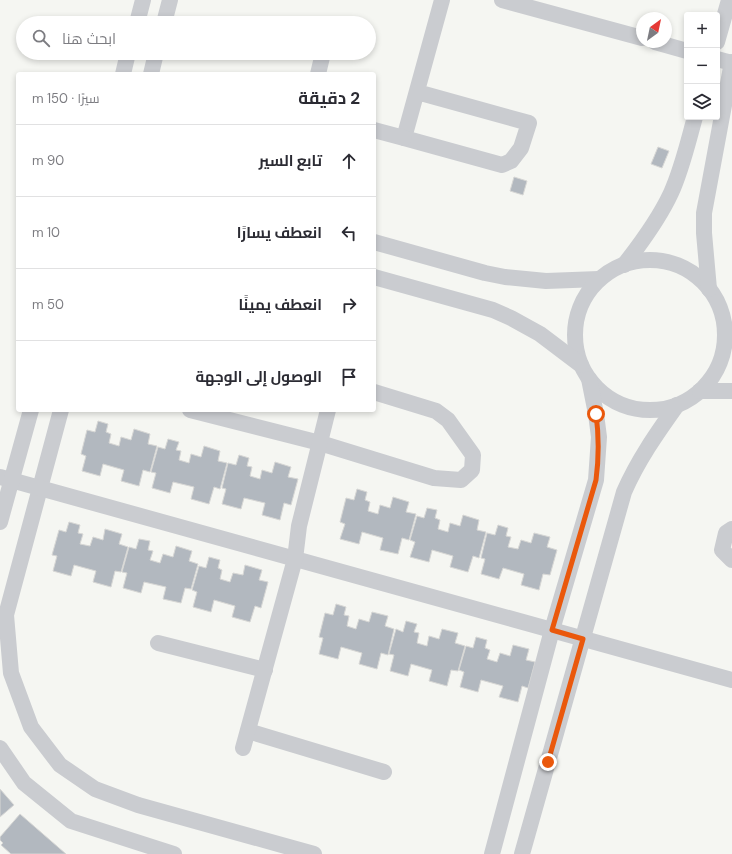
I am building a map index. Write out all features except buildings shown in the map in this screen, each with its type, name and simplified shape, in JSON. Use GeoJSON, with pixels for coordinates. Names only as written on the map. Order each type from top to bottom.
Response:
{"type":"FeatureCollection","features":[{"type":"Feature","properties":{"kind":"street"},"geometry":{"type":"LineString","coordinates":[[139,16],[143,0]]}},
{"type":"Feature","properties":{"kind":"street"},"geometry":{"type":"LineString","coordinates":[[166,16],[170,0]]}},
{"type":"Feature","properties":{"kind":"street"},"geometry":{"type":"LineString","coordinates":[[404,138],[442,0]]}},
{"type":"Feature","properties":{"kind":"street"},"geometry":{"type":"LineString","coordinates":[[502,0],[636,36]]}},
{"type":"Feature","properties":{"kind":"street"},"geometry":{"type":"LineString","coordinates":[[720,32],[729,0]]}},
{"type":"Feature","properties":{"kind":"street"},"geometry":{"type":"LineString","coordinates":[[672,47],[684,50]]}},
{"type":"Feature","properties":{"kind":"street"},"geometry":{"type":"LineString","coordinates":[[123,72],[126,60]]}},
{"type":"Feature","properties":{"kind":"street"},"geometry":{"type":"LineString","coordinates":[[151,72],[154,60]]}},
{"type":"Feature","properties":{"kind":"street"},"geometry":{"type":"LineString","coordinates":[[318,72],[321,60]]}},
{"type":"Feature","properties":{"kind":"street"},"geometry":{"type":"LineString","coordinates":[[709,289],[704,233],[704,213],[732,63],[720,60]]}},
{"type":"Feature","properties":{"kind":"street"},"geometry":{"type":"LineString","coordinates":[[376,131],[502,165],[511,162],[521,148],[529,123],[417,92]]}},
{"type":"Feature","properties":{"kind":"street"},"geometry":{"type":"LineString","coordinates":[[624,264],[661,213],[679,174],[694,120]]}},
{"type":"Feature","properties":{"kind":"street"},"geometry":{"type":"LineString","coordinates":[[376,243],[485,273],[505,277],[546,281],[599,279]]}},
{"type":"Feature","properties":{"kind":"street"},"geometry":{"type":"LineString","coordinates":[[492,854],[552,630],[596,480],[599,437],[589,380],[581,365],[576,347],[575,328],[579,310],[587,294],[599,279],[624,264],[647,260],[670,263],[692,273],[709,289],[727,320],[724,350],[719,365],[711,379],[690,399],[677,405],[658,410],[632,408],[620,404],[603,394],[589,380]]}},
{"type":"Feature","properties":{"kind":"street"},"geometry":{"type":"LineString","coordinates":[[376,278],[493,310],[540,334],[581,365]]}},
{"type":"Feature","properties":{"kind":"street"},"geometry":{"type":"LineString","coordinates":[[700,391],[732,391]]}},
{"type":"Feature","properties":{"kind":"street"},"geometry":{"type":"LineString","coordinates":[[198,412],[320,443],[434,478],[461,480],[472,470],[473,455],[448,420],[436,411],[376,393]]}},
{"type":"Feature","properties":{"kind":"street"},"geometry":{"type":"LineString","coordinates":[[522,854],[624,492],[642,456],[677,405]]}},
{"type":"Feature","properties":{"kind":"street"},"geometry":{"type":"LineString","coordinates":[[0,522],[6,478],[30,412]]}},
{"type":"Feature","properties":{"kind":"street"},"geometry":{"type":"LineString","coordinates":[[60,412],[6,615],[11,673],[31,727],[60,765],[95,788],[138,805],[314,854]]}},
{"type":"Feature","properties":{"kind":"street"},"geometry":{"type":"LineString","coordinates":[[243,748],[295,559],[299,526],[328,412]]}},
{"type":"Feature","properties":{"kind":"street"},"geometry":{"type":"LineString","coordinates":[[6,478],[732,680]]}},
{"type":"Feature","properties":{"kind":"street"},"geometry":{"type":"LineString","coordinates":[[732,529],[726,533],[722,550],[732,560]]}},
{"type":"Feature","properties":{"kind":"street"},"geometry":{"type":"LineString","coordinates":[[158,643],[265,670]]}},
{"type":"Feature","properties":{"kind":"street"},"geometry":{"type":"LineString","coordinates":[[248,731],[384,772]]}},
{"type":"Feature","properties":{"kind":"street"},"geometry":{"type":"LineString","coordinates":[[0,748],[24,784],[71,821],[174,854]]}},
{"type":"Feature","properties":{"kind":"route"},"geometry":{"type":"LineString","coordinates":[[548,762],[583,639],[552,630],[596,480],[599,437],[596,414]]}}]}
